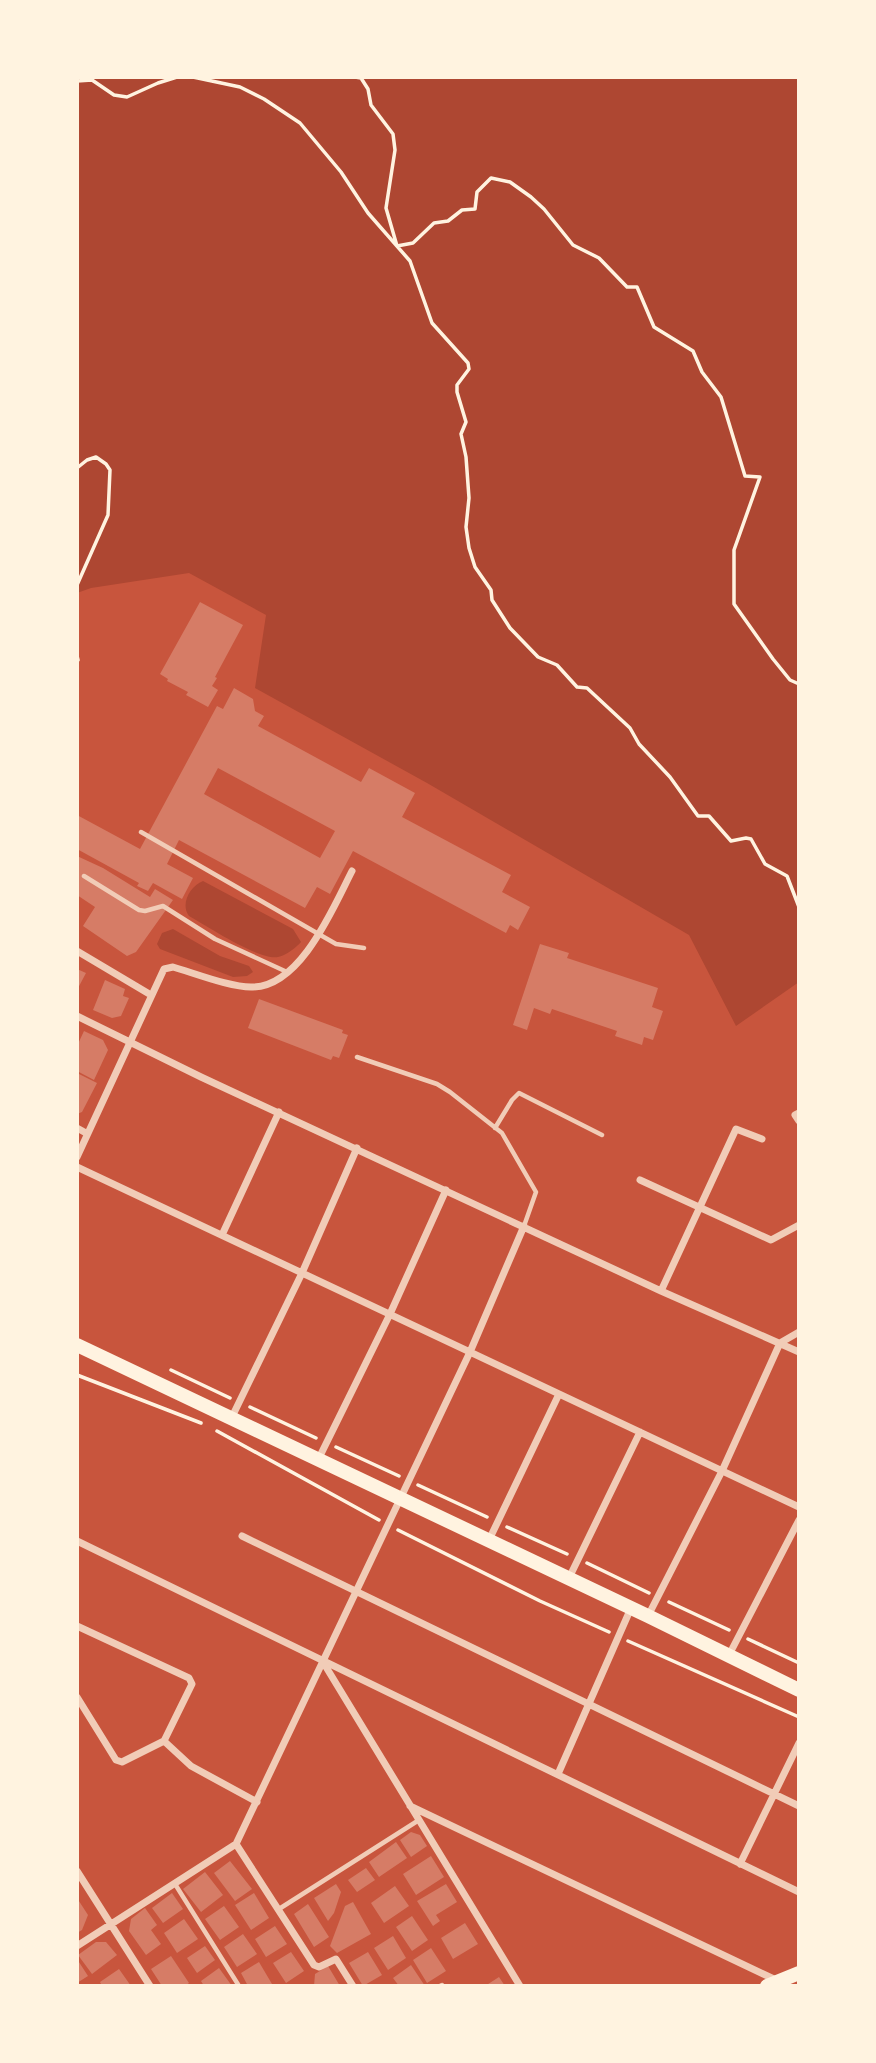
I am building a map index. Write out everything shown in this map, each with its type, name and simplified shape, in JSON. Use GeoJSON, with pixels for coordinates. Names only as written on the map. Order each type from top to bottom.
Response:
{"type":"FeatureCollection","features":[{"type":"Feature","properties":{"kind":"main road"},"geometry":{"type":"LineString","coordinates":[[77,1345],[799,1690]]}},
{"type":"Feature","properties":{"kind":"main road"},"geometry":{"type":"LineString","coordinates":[[773,1984],[799,1973]]}},
{"type":"Feature","properties":{"kind":"street"},"geometry":{"type":"LineString","coordinates":[[77,1157],[162,972],[170,967],[254,987],[276,980],[303,955],[318,934],[352,872]]}},
{"type":"Feature","properties":{"kind":"street"},"geometry":{"type":"LineString","coordinates":[[77,951],[151,995]]}},
{"type":"Feature","properties":{"kind":"street"},"geometry":{"type":"LineString","coordinates":[[77,1016],[446,1191],[799,1352]]}},
{"type":"Feature","properties":{"kind":"street"},"geometry":{"type":"LineString","coordinates":[[222,1235],[279,1112]]}},
{"type":"Feature","properties":{"kind":"street"},"geometry":{"type":"LineString","coordinates":[[799,1113],[795,1115],[799,1121]]}},
{"type":"Feature","properties":{"kind":"street"},"geometry":{"type":"LineString","coordinates":[[77,1128],[86,1133]]}},
{"type":"Feature","properties":{"kind":"street"},"geometry":{"type":"LineString","coordinates":[[661,1291],[736,1129],[762,1139]]}},
{"type":"Feature","properties":{"kind":"street"},"geometry":{"type":"LineString","coordinates":[[231,1419],[302,1273],[357,1148]]}},
{"type":"Feature","properties":{"kind":"street"},"geometry":{"type":"LineString","coordinates":[[77,1167],[799,1507]]}},
{"type":"Feature","properties":{"kind":"street"},"geometry":{"type":"LineString","coordinates":[[640,1181],[771,1240],[799,1225]]}},
{"type":"Feature","properties":{"kind":"street"},"geometry":{"type":"LineString","coordinates":[[318,1461],[446,1191]]}},
{"type":"Feature","properties":{"kind":"street"},"geometry":{"type":"LineString","coordinates":[[77,1946],[236,1844],[470,1352],[524,1226]]}},
{"type":"Feature","properties":{"kind":"street"},"geometry":{"type":"LineString","coordinates":[[648,1616],[722,1471],[780,1343],[799,1332]]}},
{"type":"Feature","properties":{"kind":"street"},"geometry":{"type":"LineString","coordinates":[[489,1541],[559,1394]]}},
{"type":"Feature","properties":{"kind":"street"},"geometry":{"type":"LineString","coordinates":[[568,1578],[640,1432]]}},
{"type":"Feature","properties":{"kind":"street"},"geometry":{"type":"LineString","coordinates":[[729,1655],[799,1520]]}},
{"type":"Feature","properties":{"kind":"street"},"geometry":{"type":"LineString","coordinates":[[242,1536],[799,1806]]}},
{"type":"Feature","properties":{"kind":"street"},"geometry":{"type":"LineString","coordinates":[[77,1541],[799,1892]]}},
{"type":"Feature","properties":{"kind":"street"},"geometry":{"type":"LineString","coordinates":[[558,1774],[631,1608]]}},
{"type":"Feature","properties":{"kind":"street"},"geometry":{"type":"LineString","coordinates":[[77,1626],[191,1680],[191,1688],[164,1741],[120,1762],[77,1697]]}},
{"type":"Feature","properties":{"kind":"street"},"geometry":{"type":"LineString","coordinates":[[323,1662],[520,1986]]}},
{"type":"Feature","properties":{"kind":"street"},"geometry":{"type":"LineString","coordinates":[[164,1741],[191,1766],[257,1802]]}},
{"type":"Feature","properties":{"kind":"street"},"geometry":{"type":"LineString","coordinates":[[740,1864],[799,1743]]}},
{"type":"Feature","properties":{"kind":"street"},"geometry":{"type":"LineString","coordinates":[[410,1805],[773,1984]]}},
{"type":"Feature","properties":{"kind":"street"},"geometry":{"type":"LineString","coordinates":[[236,1844],[314,1965],[318,1967],[337,1959],[353,1986]]}},
{"type":"Feature","properties":{"kind":"street"},"geometry":{"type":"LineString","coordinates":[[77,1871],[150,1986]]}},
{"type":"Feature","properties":{"kind":"lane"},"geometry":{"type":"LineString","coordinates":[[141,832],[336,944],[363,948]]}},
{"type":"Feature","properties":{"kind":"lane"},"geometry":{"type":"LineString","coordinates":[[85,876],[139,910],[163,906],[197,929],[287,972]]}},
{"type":"Feature","properties":{"kind":"lane"},"geometry":{"type":"LineString","coordinates":[[357,1057],[444,1088],[509,1142],[536,1192],[524,1226]]}},
{"type":"Feature","properties":{"kind":"lane"},"geometry":{"type":"LineString","coordinates":[[495,1128],[519,1093],[602,1135]]}},
{"type":"Feature","properties":{"kind":"lane"},"geometry":{"type":"LineString","coordinates":[[278,1909],[419,1820]]}},
{"type":"Feature","properties":{"kind":"lane"},"geometry":{"type":"LineString","coordinates":[[175,1884],[239,1986]]}},
{"type":"Feature","properties":{"kind":"path"},"geometry":{"type":"LineString","coordinates":[[77,81],[92,80],[114,94],[127,97],[177,77]]}},
{"type":"Feature","properties":{"kind":"path"},"geometry":{"type":"LineString","coordinates":[[193,77],[240,87],[264,99],[300,124],[341,172],[368,213],[410,261],[432,323],[468,363],[469,369],[457,385],[457,392],[466,422],[461,434],[466,457],[469,498],[466,527],[469,548],[475,567],[491,590],[492,600],[510,628],[538,657],[557,665],[577,687],[587,688],[630,728],[639,744],[670,777],[698,816],[709,816],[731,841],[751,839],[765,864],[787,876],[799,907]]}},
{"type":"Feature","properties":{"kind":"path"},"geometry":{"type":"LineString","coordinates":[[355,77],[361,78],[368,89],[371,105],[393,134],[395,150],[386,208],[397,246]]}},
{"type":"Feature","properties":{"kind":"path"},"geometry":{"type":"LineString","coordinates":[[397,246],[413,243],[434,223],[448,221],[462,210],[475,209],[477,192],[491,178],[510,182],[531,197],[573,245],[599,258],[627,287],[637,287],[654,327],[693,351],[702,372],[721,397],[745,476],[760,477],[734,550],[734,604],[790,680],[799,684]]}},
{"type":"Feature","properties":{"kind":"path"},"geometry":{"type":"LineString","coordinates":[[77,468],[96,457],[110,470],[108,515],[77,585]]}},
{"type":"Feature","properties":{"kind":"path"},"geometry":{"type":"LineString","coordinates":[[164,1367],[799,1663]]}},
{"type":"Feature","properties":{"kind":"path"},"geometry":{"type":"LineString","coordinates":[[77,1375],[209,1426],[387,1524],[540,1601],[799,1717]]}},
{"type":"Feature","properties":{"kind":"shaded area"},"geometry":{"type":"Polygon","coordinates":[[[77,77],[799,77],[799,982],[736,1026],[689,935],[427,783],[255,688],[266,615],[189,573],[91,588],[77,593],[77,77]]]}},
{"type":"Feature","properties":{"kind":"shaded area"},"geometry":{"type":"Polygon","coordinates":[[[203,881],[293,929],[301,942],[284,955],[270,957],[247,948],[189,916],[186,911],[188,896],[198,883],[203,881]]]}},
{"type":"Feature","properties":{"kind":"shaded area"},"geometry":{"type":"Polygon","coordinates":[[[173,929],[220,956],[249,966],[253,972],[247,976],[233,977],[160,949],[157,944],[162,933],[173,929]]]}},
{"type":"Feature","properties":{"kind":"building"},"geometry":{"type":"Polygon","coordinates":[[[200,602],[243,625],[215,677],[217,678],[212,686],[218,690],[208,707],[186,695],[188,692],[167,681],[168,679],[160,674],[200,602]]]}},
{"type":"Feature","properties":{"kind":"building"},"geometry":{"type":"Polygon","coordinates":[[[234,688],[253,699],[255,711],[264,716],[258,726],[361,782],[369,768],[415,793],[402,817],[511,875],[502,892],[530,907],[518,930],[510,925],[506,933],[353,851],[330,894],[317,887],[305,908],[179,840],[167,864],[193,878],[182,899],[153,883],[148,891],[137,886],[139,883],[77,849],[77,815],[140,849],[217,706],[223,709],[234,688]],[[218,768],[204,794],[320,858],[335,831],[218,768]]]}},
{"type":"Feature","properties":{"kind":"building"},"geometry":{"type":"Polygon","coordinates":[[[77,856],[103,868],[150,897],[155,889],[173,900],[136,952],[127,956],[83,926],[95,907],[77,895],[77,856]]]}},
{"type":"Feature","properties":{"kind":"building"},"geometry":{"type":"Polygon","coordinates":[[[540,944],[569,953],[567,958],[658,988],[652,1007],[663,1011],[653,1040],[644,1037],[642,1045],[615,1036],[617,1031],[552,1009],[550,1014],[534,1008],[527,1030],[513,1025],[540,944]]]}},
{"type":"Feature","properties":{"kind":"building"},"geometry":{"type":"Polygon","coordinates":[[[77,969],[86,973],[77,990],[77,969]]]}},
{"type":"Feature","properties":{"kind":"building"},"geometry":{"type":"Polygon","coordinates":[[[105,980],[125,989],[123,996],[129,998],[121,1016],[112,1018],[93,1010],[105,980]]]}},
{"type":"Feature","properties":{"kind":"building"},"geometry":{"type":"Polygon","coordinates":[[[259,999],[343,1030],[342,1033],[348,1035],[339,1058],[333,1056],[331,1060],[248,1028],[259,999]]]}},
{"type":"Feature","properties":{"kind":"building"},"geometry":{"type":"Polygon","coordinates":[[[84,1031],[103,1040],[108,1050],[94,1080],[77,1071],[77,1046],[84,1031]]]}},
{"type":"Feature","properties":{"kind":"building"},"geometry":{"type":"Polygon","coordinates":[[[77,1073],[97,1083],[82,1112],[77,1114],[77,1073]]]}},
{"type":"Feature","properties":{"kind":"building"},"geometry":{"type":"Polygon","coordinates":[[[411,1832],[420,1835],[427,1846],[411,1857],[400,1840],[411,1832]]]}},
{"type":"Feature","properties":{"kind":"building"},"geometry":{"type":"Polygon","coordinates":[[[396,1842],[407,1858],[379,1877],[369,1862],[396,1842]]]}},
{"type":"Feature","properties":{"kind":"building"},"geometry":{"type":"Polygon","coordinates":[[[431,1856],[444,1877],[416,1895],[403,1874],[431,1856]]]}},
{"type":"Feature","properties":{"kind":"building"},"geometry":{"type":"Polygon","coordinates":[[[230,1861],[252,1889],[235,1901],[214,1873],[230,1861]]]}},
{"type":"Feature","properties":{"kind":"building"},"geometry":{"type":"Polygon","coordinates":[[[366,1868],[375,1880],[357,1892],[348,1880],[366,1868]]]}},
{"type":"Feature","properties":{"kind":"building"},"geometry":{"type":"Polygon","coordinates":[[[205,1872],[223,1895],[201,1912],[183,1889],[205,1872]]]}},
{"type":"Feature","properties":{"kind":"building"},"geometry":{"type":"Polygon","coordinates":[[[336,1884],[341,1892],[334,1913],[328,1921],[314,1898],[336,1884]]]}},
{"type":"Feature","properties":{"kind":"building"},"geometry":{"type":"Polygon","coordinates":[[[446,1884],[457,1902],[436,1915],[440,1921],[433,1926],[417,1901],[446,1884]]]}},
{"type":"Feature","properties":{"kind":"building"},"geometry":{"type":"Polygon","coordinates":[[[395,1886],[409,1906],[384,1923],[371,1903],[395,1886]]]}},
{"type":"Feature","properties":{"kind":"building"},"geometry":{"type":"Polygon","coordinates":[[[172,1893],[183,1909],[163,1923],[152,1908],[172,1893]]]}},
{"type":"Feature","properties":{"kind":"building"},"geometry":{"type":"Polygon","coordinates":[[[254,1893],[269,1918],[251,1930],[235,1905],[254,1893]]]}},
{"type":"Feature","properties":{"kind":"building"},"geometry":{"type":"Polygon","coordinates":[[[77,1898],[88,1915],[82,1930],[77,1933],[77,1898]]]}},
{"type":"Feature","properties":{"kind":"building"},"geometry":{"type":"Polygon","coordinates":[[[353,1902],[371,1934],[337,1953],[330,1946],[345,1906],[353,1902]]]}},
{"type":"Feature","properties":{"kind":"building"},"geometry":{"type":"Polygon","coordinates":[[[308,1904],[329,1937],[314,1947],[294,1914],[308,1904]]]}},
{"type":"Feature","properties":{"kind":"building"},"geometry":{"type":"Polygon","coordinates":[[[224,1906],[239,1927],[220,1940],[205,1919],[224,1906]]]}},
{"type":"Feature","properties":{"kind":"building"},"geometry":{"type":"Polygon","coordinates":[[[145,1908],[157,1925],[151,1930],[161,1944],[146,1955],[129,1931],[131,1919],[145,1908]]]}},
{"type":"Feature","properties":{"kind":"building"},"geometry":{"type":"Polygon","coordinates":[[[412,1916],[428,1940],[412,1951],[396,1927],[412,1916]]]}},
{"type":"Feature","properties":{"kind":"building"},"geometry":{"type":"Polygon","coordinates":[[[184,1919],[198,1939],[177,1953],[164,1933],[184,1919]]]}},
{"type":"Feature","properties":{"kind":"building"},"geometry":{"type":"Polygon","coordinates":[[[465,1923],[478,1944],[453,1959],[441,1938],[465,1923]]]}},
{"type":"Feature","properties":{"kind":"building"},"geometry":{"type":"Polygon","coordinates":[[[275,1926],[287,1944],[266,1957],[255,1939],[275,1926]]]}},
{"type":"Feature","properties":{"kind":"building"},"geometry":{"type":"Polygon","coordinates":[[[243,1934],[257,1954],[237,1967],[224,1947],[243,1934]]]}},
{"type":"Feature","properties":{"kind":"building"},"geometry":{"type":"Polygon","coordinates":[[[393,1936],[406,1958],[388,1970],[374,1948],[393,1936]]]}},
{"type":"Feature","properties":{"kind":"building"},"geometry":{"type":"Polygon","coordinates":[[[96,1942],[106,1942],[117,1955],[92,1974],[78,1955],[96,1942]]]}},
{"type":"Feature","properties":{"kind":"building"},"geometry":{"type":"Polygon","coordinates":[[[205,1946],[215,1960],[197,1973],[187,1958],[205,1946]]]}},
{"type":"Feature","properties":{"kind":"building"},"geometry":{"type":"Polygon","coordinates":[[[431,1948],[446,1971],[427,1983],[413,1960],[431,1948]]]}},
{"type":"Feature","properties":{"kind":"building"},"geometry":{"type":"Polygon","coordinates":[[[291,1952],[304,1971],[286,1983],[273,1963],[291,1952]]]}},
{"type":"Feature","properties":{"kind":"building"},"geometry":{"type":"Polygon","coordinates":[[[368,1952],[382,1975],[363,1986],[349,1963],[368,1952]]]}},
{"type":"Feature","properties":{"kind":"building"},"geometry":{"type":"Polygon","coordinates":[[[171,1956],[189,1983],[185,1986],[162,1986],[151,1969],[171,1956]]]}},
{"type":"Feature","properties":{"kind":"building"},"geometry":{"type":"Polygon","coordinates":[[[77,1959],[88,1976],[77,1983],[77,1959]]]}},
{"type":"Feature","properties":{"kind":"building"},"geometry":{"type":"Polygon","coordinates":[[[259,1962],[272,1984],[248,1986],[241,1973],[259,1962]]]}},
{"type":"Feature","properties":{"kind":"building"},"geometry":{"type":"Polygon","coordinates":[[[411,1965],[425,1986],[399,1986],[393,1978],[411,1965]]]}},
{"type":"Feature","properties":{"kind":"building"},"geometry":{"type":"Polygon","coordinates":[[[328,1966],[340,1986],[314,1986],[315,1974],[328,1966]]]}},
{"type":"Feature","properties":{"kind":"building"},"geometry":{"type":"Polygon","coordinates":[[[219,1968],[232,1986],[204,1986],[201,1981],[219,1968]]]}},
{"type":"Feature","properties":{"kind":"building"},"geometry":{"type":"Polygon","coordinates":[[[119,1969],[131,1986],[102,1986],[100,1982],[119,1969]]]}},
{"type":"Feature","properties":{"kind":"building"},"geometry":{"type":"Polygon","coordinates":[[[499,1977],[505,1986],[485,1986],[499,1977]]]}}]}
